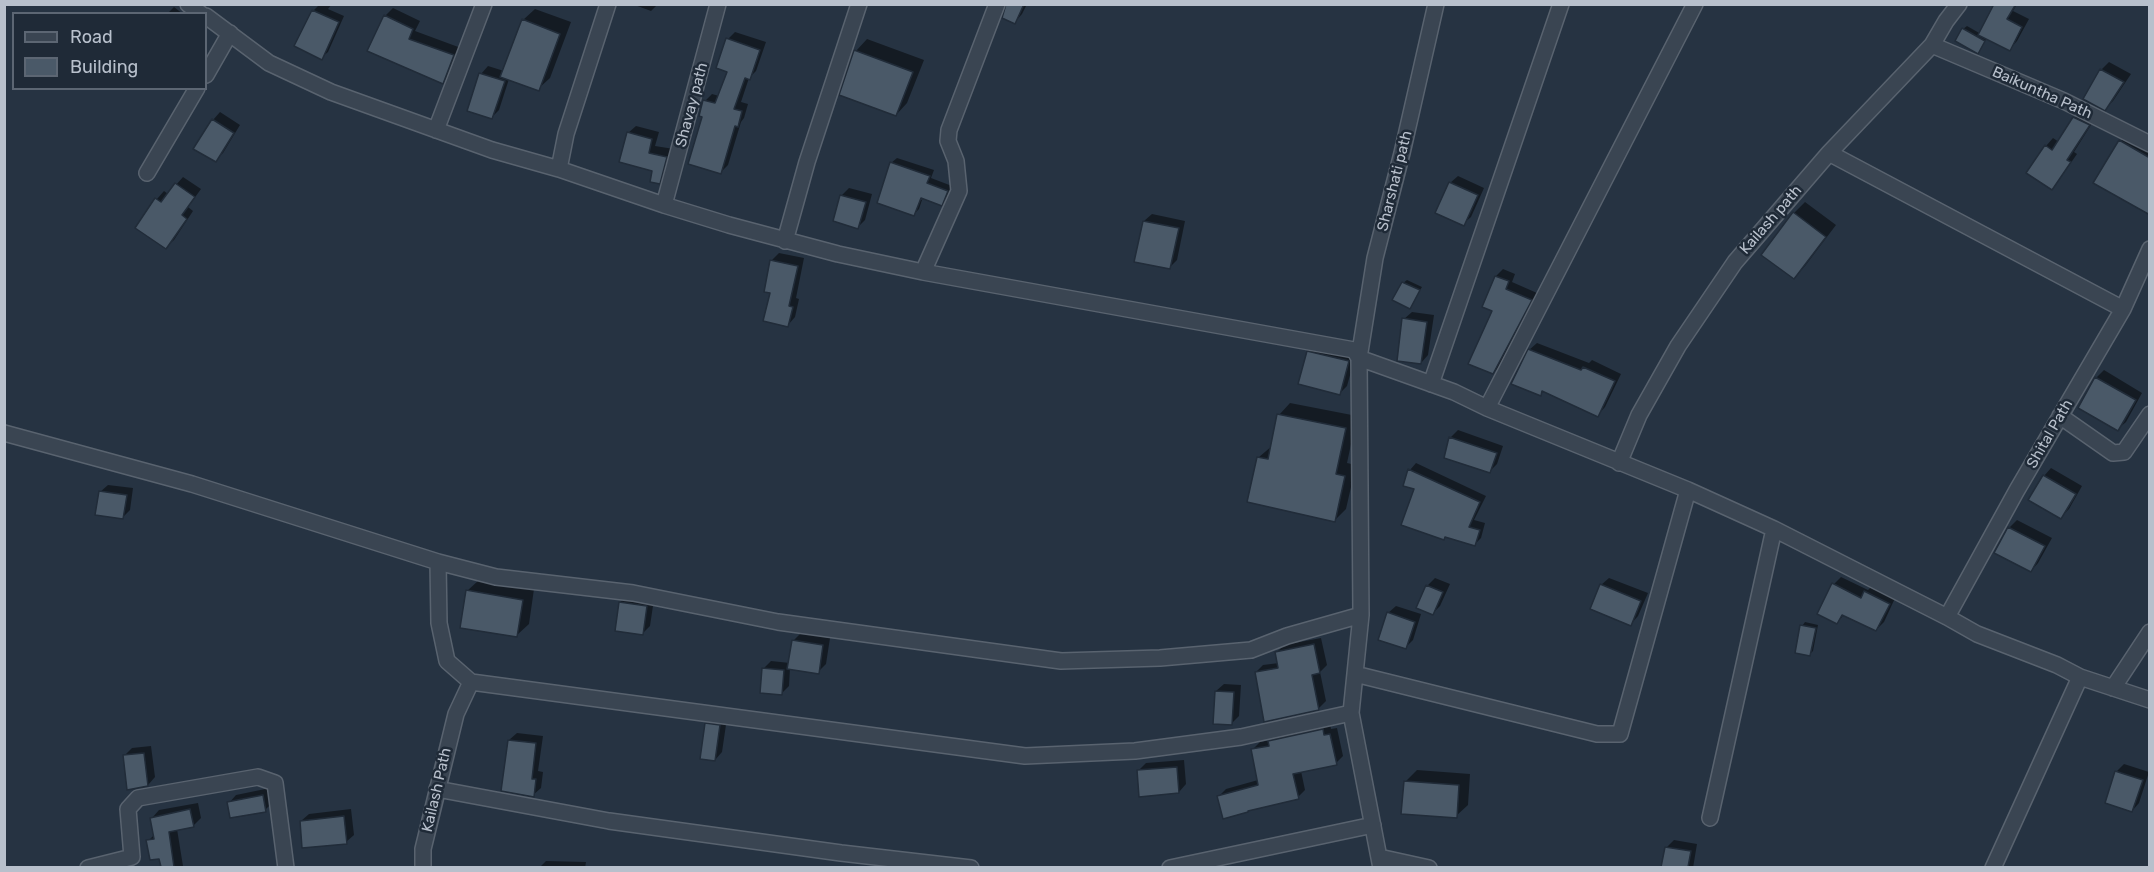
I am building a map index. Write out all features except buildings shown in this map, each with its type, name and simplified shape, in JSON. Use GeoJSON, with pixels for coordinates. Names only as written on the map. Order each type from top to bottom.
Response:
{"type":"FeatureCollection","features":[{"type":"Feature","properties":{"kind":"street"},"geometry":{"type":"LineString","coordinates":[[436,130],[484,4]]}},
{"type":"Feature","properties":{"kind":"street"},"geometry":{"type":"LineString","coordinates":[[558,169],[566,134],[608,4]]}},
{"type":"Feature","properties":{"kind":"street","name":"Shavay path"},"geometry":{"type":"LineString","coordinates":[[664,205],[718,4]]}},
{"type":"Feature","properties":{"kind":"street"},"geometry":{"type":"LineString","coordinates":[[785,241],[807,162],[859,4]]}},
{"type":"Feature","properties":{"kind":"street"},"geometry":{"type":"LineString","coordinates":[[923,272],[959,191],[956,161],[948,141],[949,130],[997,4]]}},
{"type":"Feature","properties":{"kind":"street","name":"Sharshati path"},"geometry":{"type":"LineString","coordinates":[[1380,862],[1351,713],[1361,615],[1359,358],[1375,258],[1436,4]]}},
{"type":"Feature","properties":{"kind":"street"},"geometry":{"type":"LineString","coordinates":[[1431,384],[1561,4]]}},
{"type":"Feature","properties":{"kind":"street"},"geometry":{"type":"LineString","coordinates":[[1487,408],[1695,4]]}},
{"type":"Feature","properties":{"kind":"street","name":"Kailash path"},"geometry":{"type":"LineString","coordinates":[[1619,463],[1639,415],[1678,346],[1735,262],[1829,153],[1932,45],[1959,4]]}},
{"type":"Feature","properties":{"kind":"street"},"geometry":{"type":"LineString","coordinates":[[207,17],[269,63],[321,88],[492,150],[785,241],[923,272],[1354,350],[1359,358],[1431,384],[1688,490],[1774,530],[1977,634],[2057,665],[2080,677],[2150,700]]}},
{"type":"Feature","properties":{"kind":"street"},"geometry":{"type":"LineString","coordinates":[[207,73],[230,33]]}},
{"type":"Feature","properties":{"kind":"street","name":"Baikuntha Path"},"geometry":{"type":"LineString","coordinates":[[1932,45],[2064,101],[2150,144]]}},
{"type":"Feature","properties":{"kind":"street"},"geometry":{"type":"LineString","coordinates":[[147,173],[196,90]]}},
{"type":"Feature","properties":{"kind":"street"},"geometry":{"type":"LineString","coordinates":[[1829,153],[2122,309]]}},
{"type":"Feature","properties":{"kind":"street","name":"Shital Path"},"geometry":{"type":"LineString","coordinates":[[1947,617],[2122,309],[2150,249]]}},
{"type":"Feature","properties":{"kind":"street"},"geometry":{"type":"LineString","coordinates":[[2060,416],[2113,453],[2124,452],[2150,414]]}},
{"type":"Feature","properties":{"kind":"street"},"geometry":{"type":"LineString","coordinates":[[4,433],[192,484],[438,562],[496,577],[633,593],[778,622],[1061,661],[1160,658],[1251,650],[1287,636],[1361,615]]}},
{"type":"Feature","properties":{"kind":"street"},"geometry":{"type":"LineString","coordinates":[[1355,674],[1597,734],[1620,734],[1688,490]]}},
{"type":"Feature","properties":{"kind":"street"},"geometry":{"type":"LineString","coordinates":[[1710,818],[1774,530]]}},
{"type":"Feature","properties":{"kind":"street"},"geometry":{"type":"LineString","coordinates":[[438,562],[439,623],[447,661],[471,682],[1026,756],[1135,751],[1241,737],[1351,713]]}},
{"type":"Feature","properties":{"kind":"street"},"geometry":{"type":"LineString","coordinates":[[2113,688],[2150,632]]}},
{"type":"Feature","properties":{"kind":"street"},"geometry":{"type":"LineString","coordinates":[[1993,867],[2080,677]]}},
{"type":"Feature","properties":{"kind":"street","name":"Kailash Path"},"geometry":{"type":"LineString","coordinates":[[423,867],[423,849],[456,714],[471,682]]}},
{"type":"Feature","properties":{"kind":"street"},"geometry":{"type":"LineString","coordinates":[[88,867],[134,862],[128,809],[138,798],[258,777],[275,783],[282,867]]}},
{"type":"Feature","properties":{"kind":"street"},"geometry":{"type":"LineString","coordinates":[[437,789],[609,821],[841,853],[971,867]]}},
{"type":"Feature","properties":{"kind":"street"},"geometry":{"type":"LineString","coordinates":[[1170,867],[1373,825]]}},
{"type":"Feature","properties":{"kind":"street"},"geometry":{"type":"LineString","coordinates":[[1380,862],[1429,867]]}}]}
